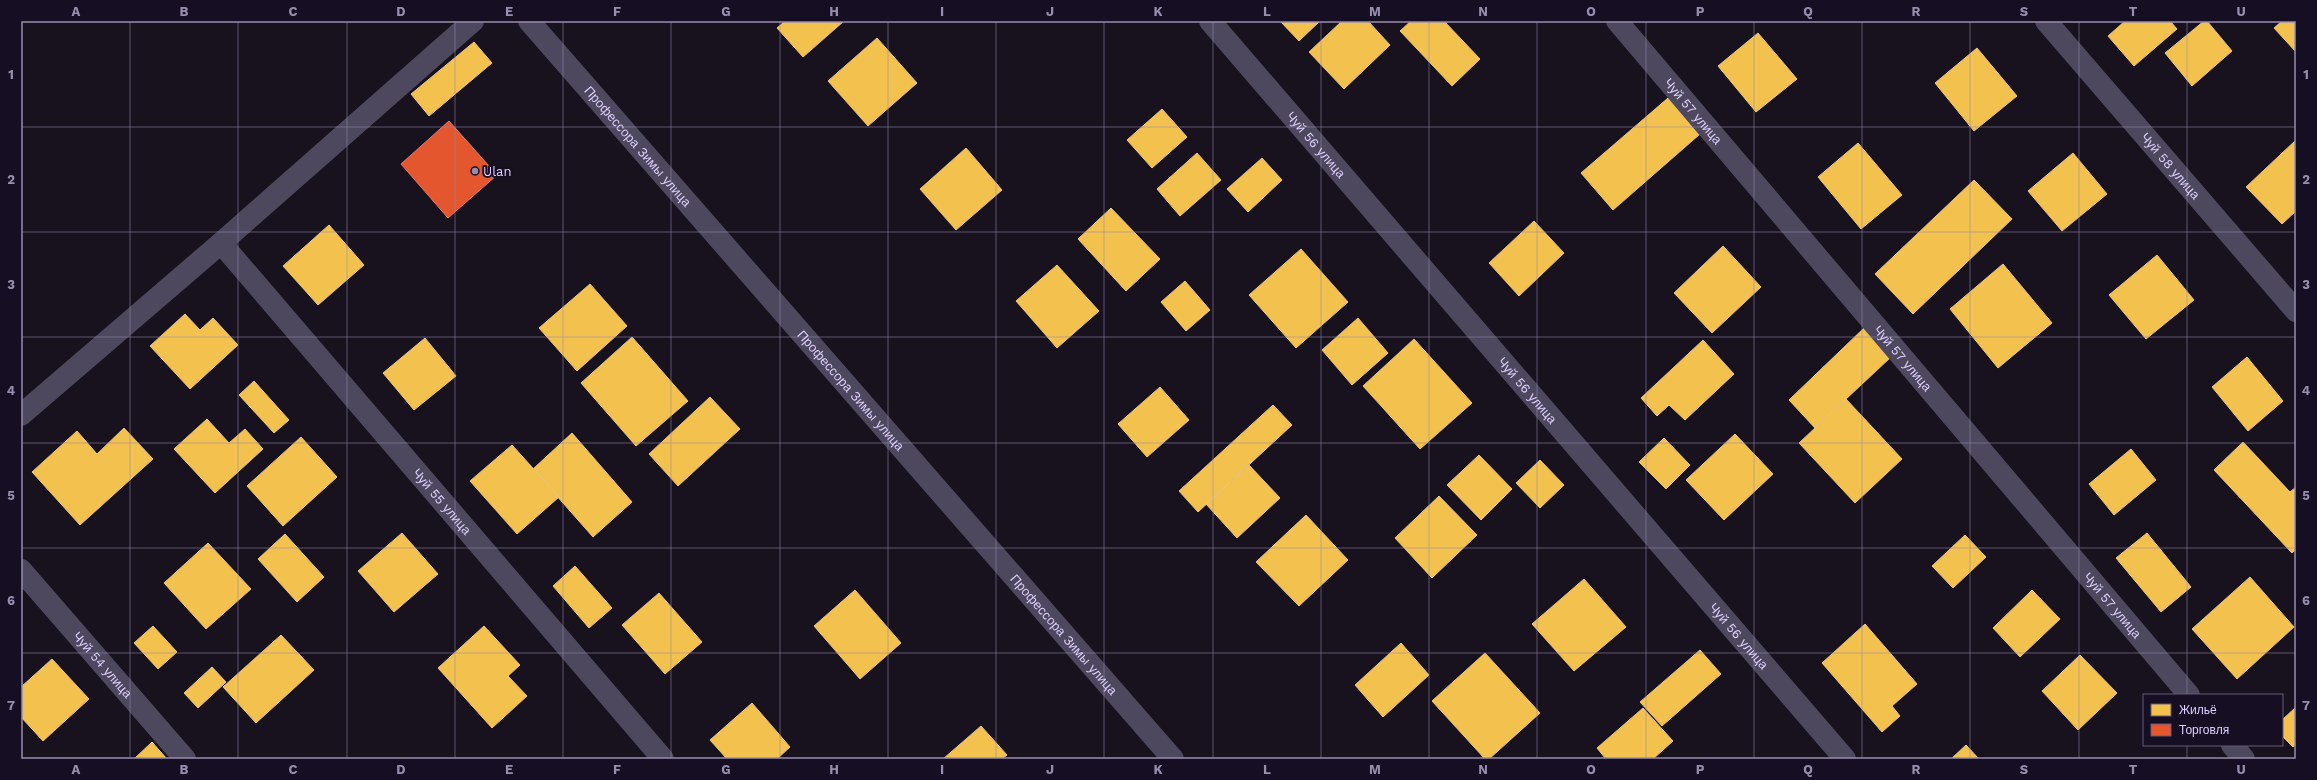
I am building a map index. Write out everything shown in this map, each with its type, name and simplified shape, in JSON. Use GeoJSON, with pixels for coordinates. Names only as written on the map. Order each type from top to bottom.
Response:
{"type":"FeatureCollection","features":[{"type":"Feature","properties":{"kind":"street"},"geometry":{"type":"LineString","coordinates":[[21,415],[221,243],[473,21]]}},
{"type":"Feature","properties":{"kind":"street","name":"Профессора Зимы улица"},"geometry":{"type":"LineString","coordinates":[[529,21],[1173,759]]}},
{"type":"Feature","properties":{"kind":"street","name":"Чуй 56 улица"},"geometry":{"type":"LineString","coordinates":[[1210,21],[1845,759]]}},
{"type":"Feature","properties":{"kind":"street","name":"Чуй 57 улица"},"geometry":{"type":"LineString","coordinates":[[1617,21],[2188,694]]}},
{"type":"Feature","properties":{"kind":"street","name":"Чуй 58 улица"},"geometry":{"type":"LineString","coordinates":[[2046,21],[2296,311]]}},
{"type":"Feature","properties":{"kind":"street","name":"Чуй 55 улица"},"geometry":{"type":"LineString","coordinates":[[221,243],[662,759]]}},
{"type":"Feature","properties":{"kind":"street","name":"Чуй 54 улица"},"geometry":{"type":"LineString","coordinates":[[21,570],[184,759]]}},
{"type":"Feature","properties":{"kind":"street"},"geometry":{"type":"LineString","coordinates":[[2233,746],[2244,759]]}},
{"type":"Feature","properties":{"kind":"building: Жильё"},"geometry":{"type":"Polygon","coordinates":[[[785,21],[844,21],[803,57],[777,28],[785,21]]]}},
{"type":"Feature","properties":{"kind":"building: Жильё"},"geometry":{"type":"Polygon","coordinates":[[[1280,21],[1320,21],[1299,41],[1280,21]]]}},
{"type":"Feature","properties":{"kind":"building: Жильё"},"geometry":{"type":"Polygon","coordinates":[[[1342,21],[1368,21],[1390,45],[1344,89],[1309,52],[1342,21]]]}},
{"type":"Feature","properties":{"kind":"building: Жильё"},"geometry":{"type":"Polygon","coordinates":[[[1411,21],[1444,21],[1480,59],[1452,86],[1400,31],[1411,21]]]}},
{"type":"Feature","properties":{"kind":"building: Жильё"},"geometry":{"type":"Polygon","coordinates":[[[2125,21],[2170,21],[2177,29],[2134,66],[2108,36],[2125,21]]]}},
{"type":"Feature","properties":{"kind":"building: Жильё"},"geometry":{"type":"Polygon","coordinates":[[[2204,21],[2207,21],[2232,51],[2192,86],[2165,53],[2204,21]]]}},
{"type":"Feature","properties":{"kind":"building: Жильё"},"geometry":{"type":"Polygon","coordinates":[[[2282,21],[2296,21],[2296,52],[2274,28],[2282,21]]]}},
{"type":"Feature","properties":{"kind":"building: Жильё"},"geometry":{"type":"Polygon","coordinates":[[[1758,33],[1797,79],[1756,112],[1718,66],[1758,33]]]}},
{"type":"Feature","properties":{"kind":"building: Жильё"},"geometry":{"type":"Polygon","coordinates":[[[877,38],[917,83],[868,126],[828,81],[877,38]]]}},
{"type":"Feature","properties":{"kind":"building: Жильё"},"geometry":{"type":"Polygon","coordinates":[[[474,42],[492,63],[429,116],[411,94],[474,42]]]}},
{"type":"Feature","properties":{"kind":"building: Жильё"},"geometry":{"type":"Polygon","coordinates":[[[1977,48],[2017,96],[1974,131],[1935,83],[1977,48]]]}},
{"type":"Feature","properties":{"kind":"building: Жильё"},"geometry":{"type":"Polygon","coordinates":[[[1668,98],[1700,134],[1613,210],[1581,173],[1668,98]]]}},
{"type":"Feature","properties":{"kind":"building: Жильё"},"geometry":{"type":"Polygon","coordinates":[[[1162,109],[1187,137],[1152,168],[1127,140],[1162,109]]]}},
{"type":"Feature","properties":{"kind":"building: Жильё"},"geometry":{"type":"Polygon","coordinates":[[[2296,140],[2296,211],[2282,224],[2246,187],[2296,140]]]}},
{"type":"Feature","properties":{"kind":"building: Жильё"},"geometry":{"type":"Polygon","coordinates":[[[1858,143],[1902,195],[1861,229],[1818,177],[1858,143]]]}},
{"type":"Feature","properties":{"kind":"building: Жильё"},"geometry":{"type":"Polygon","coordinates":[[[966,148],[1002,190],[956,230],[920,189],[966,148]]]}},
{"type":"Feature","properties":{"kind":"building: Жильё"},"geometry":{"type":"Polygon","coordinates":[[[1197,153],[1221,180],[1180,216],[1157,189],[1197,153]]]}},
{"type":"Feature","properties":{"kind":"building: Жильё"},"geometry":{"type":"Polygon","coordinates":[[[2073,153],[2107,194],[2062,231],[2028,191],[2073,153]]]}},
{"type":"Feature","properties":{"kind":"building: Жильё"},"geometry":{"type":"Polygon","coordinates":[[[1262,158],[1282,180],[1248,212],[1227,189],[1262,158]]]}},
{"type":"Feature","properties":{"kind":"building: Жильё"},"geometry":{"type":"Polygon","coordinates":[[[1974,180],[2012,219],[1913,314],[1875,274],[1974,180]]]}},
{"type":"Feature","properties":{"kind":"building: Жильё"},"geometry":{"type":"Polygon","coordinates":[[[1111,208],[1160,259],[1126,291],[1078,239],[1111,208]]]}},
{"type":"Feature","properties":{"kind":"building: Жильё"},"geometry":{"type":"Polygon","coordinates":[[[1534,221],[1564,253],[1519,296],[1489,263],[1534,221]]]}},
{"type":"Feature","properties":{"kind":"building: Жильё"},"geometry":{"type":"Polygon","coordinates":[[[329,225],[364,265],[318,305],[283,266],[329,225]]]}},
{"type":"Feature","properties":{"kind":"building: Жильё"},"geometry":{"type":"Polygon","coordinates":[[[1723,246],[1761,287],[1712,333],[1674,293],[1723,246]]]}},
{"type":"Feature","properties":{"kind":"building: Жильё"},"geometry":{"type":"Polygon","coordinates":[[[1301,249],[1348,302],[1296,348],[1249,295],[1301,249]]]}},
{"type":"Feature","properties":{"kind":"building: Жильё"},"geometry":{"type":"Polygon","coordinates":[[[2157,255],[2194,300],[2146,339],[2109,295],[2157,255]]]}},
{"type":"Feature","properties":{"kind":"building: Жильё"},"geometry":{"type":"Polygon","coordinates":[[[2003,264],[2052,323],[1998,368],[1950,309],[2003,264]]]}},
{"type":"Feature","properties":{"kind":"building: Жильё"},"geometry":{"type":"Polygon","coordinates":[[[1057,265],[1099,311],[1057,348],[1016,301],[1057,265]]]}},
{"type":"Feature","properties":{"kind":"building: Жильё"},"geometry":{"type":"Polygon","coordinates":[[[1185,281],[1210,310],[1186,331],[1161,302],[1185,281]]]}},
{"type":"Feature","properties":{"kind":"building: Жильё"},"geometry":{"type":"Polygon","coordinates":[[[590,284],[627,326],[577,371],[539,328],[590,284]]]}},
{"type":"Feature","properties":{"kind":"building: Жильё"},"geometry":{"type":"Polygon","coordinates":[[[185,314],[200,330],[213,318],[238,345],[190,389],[150,346],[185,314]]]}},
{"type":"Feature","properties":{"kind":"building: Жильё"},"geometry":{"type":"Polygon","coordinates":[[[1358,318],[1388,353],[1352,385],[1322,350],[1358,318]]]}},
{"type":"Feature","properties":{"kind":"building: Жильё"},"geometry":{"type":"Polygon","coordinates":[[[1864,328],[1891,357],[1815,428],[1789,400],[1864,328]]]}},
{"type":"Feature","properties":{"kind":"building: Жильё"},"geometry":{"type":"Polygon","coordinates":[[[632,337],[688,401],[636,446],[581,383],[632,337]]]}},
{"type":"Feature","properties":{"kind":"building: Жильё"},"geometry":{"type":"Polygon","coordinates":[[[425,338],[456,376],[414,410],[383,373],[425,338]]]}},
{"type":"Feature","properties":{"kind":"building: Жильё"},"geometry":{"type":"Polygon","coordinates":[[[1414,339],[1472,403],[1420,449],[1363,386],[1414,339]]]}},
{"type":"Feature","properties":{"kind":"building: Жильё"},"geometry":{"type":"Polygon","coordinates":[[[1703,340],[1734,374],[1685,420],[1669,405],[1657,416],[1641,398],[1703,340]]]}},
{"type":"Feature","properties":{"kind":"building: Жильё"},"geometry":{"type":"Polygon","coordinates":[[[2247,357],[2283,401],[2248,431],[2212,387],[2247,357]]]}},
{"type":"Feature","properties":{"kind":"building: Жильё"},"geometry":{"type":"Polygon","coordinates":[[[254,381],[289,420],[274,433],[239,395],[254,381]]]}},
{"type":"Feature","properties":{"kind":"building: Жильё"},"geometry":{"type":"Polygon","coordinates":[[[1160,387],[1189,420],[1147,457],[1118,424],[1160,387]]]}},
{"type":"Feature","properties":{"kind":"building: Жильё"},"geometry":{"type":"Polygon","coordinates":[[[710,397],[740,429],[678,486],[649,454],[710,397]]]}},
{"type":"Feature","properties":{"kind":"building: Жильё"},"geometry":{"type":"Polygon","coordinates":[[[1846,399],[1902,459],[1855,503],[1799,443],[1846,399]]]}},
{"type":"Feature","properties":{"kind":"building: Жильё"},"geometry":{"type":"Polygon","coordinates":[[[1273,405],[1292,425],[1198,512],[1179,491],[1273,405]]]}},
{"type":"Feature","properties":{"kind":"building: Жильё"},"geometry":{"type":"Polygon","coordinates":[[[207,419],[229,443],[245,429],[263,449],[215,493],[174,449],[207,419]]]}},
{"type":"Feature","properties":{"kind":"building: Жильё"},"geometry":{"type":"Polygon","coordinates":[[[124,428],[153,459],[80,525],[32,472],[77,431],[97,454],[124,428]]]}},
{"type":"Feature","properties":{"kind":"building: Жильё"},"geometry":{"type":"Polygon","coordinates":[[[572,433],[632,502],[593,537],[533,469],[572,433]]]}},
{"type":"Feature","properties":{"kind":"building: Жильё"},"geometry":{"type":"Polygon","coordinates":[[[1735,434],[1773,474],[1724,520],[1686,480],[1735,434]]]}},
{"type":"Feature","properties":{"kind":"building: Жильё"},"geometry":{"type":"Polygon","coordinates":[[[301,437],[337,477],[283,526],[247,486],[301,437]]]}},
{"type":"Feature","properties":{"kind":"building: Жильё"},"geometry":{"type":"Polygon","coordinates":[[[1664,438],[1690,465],[1666,489],[1639,462],[1664,438]]]}},
{"type":"Feature","properties":{"kind":"building: Жильё"},"geometry":{"type":"Polygon","coordinates":[[[2243,442],[2290,492],[2296,487],[2296,549],[2292,553],[2214,470],[2243,442]]]}},
{"type":"Feature","properties":{"kind":"building: Жильё"},"geometry":{"type":"Polygon","coordinates":[[[512,445],[559,497],[517,534],[470,481],[512,445]]]}},
{"type":"Feature","properties":{"kind":"building: Жильё"},"geometry":{"type":"Polygon","coordinates":[[[2131,449],[2156,480],[2114,515],[2089,484],[2131,449]]]}},
{"type":"Feature","properties":{"kind":"building: Жильё"},"geometry":{"type":"Polygon","coordinates":[[[1479,455],[1512,489],[1481,520],[1447,485],[1479,455]]]}},
{"type":"Feature","properties":{"kind":"building: Жильё"},"geometry":{"type":"Polygon","coordinates":[[[1540,460],[1564,485],[1540,508],[1516,483],[1540,460]]]}},
{"type":"Feature","properties":{"kind":"building: Жильё"},"geometry":{"type":"Polygon","coordinates":[[[1249,465],[1280,498],[1237,538],[1206,504],[1249,465]]]}},
{"type":"Feature","properties":{"kind":"building: Жильё"},"geometry":{"type":"Polygon","coordinates":[[[1439,496],[1477,535],[1432,578],[1395,538],[1439,496]]]}},
{"type":"Feature","properties":{"kind":"building: Жильё"},"geometry":{"type":"Polygon","coordinates":[[[1306,515],[1348,560],[1299,606],[1256,562],[1306,515]]]}},
{"type":"Feature","properties":{"kind":"building: Жильё"},"geometry":{"type":"Polygon","coordinates":[[[402,533],[438,574],[394,612],[358,571],[402,533]]]}},
{"type":"Feature","properties":{"kind":"building: Жильё"},"geometry":{"type":"Polygon","coordinates":[[[2147,533],[2191,587],[2161,612],[2116,558],[2147,533]]]}},
{"type":"Feature","properties":{"kind":"building: Жильё"},"geometry":{"type":"Polygon","coordinates":[[[285,534],[324,577],[297,602],[258,559],[285,534]]]}},
{"type":"Feature","properties":{"kind":"building: Жильё"},"geometry":{"type":"Polygon","coordinates":[[[1965,535],[1986,557],[1953,588],[1932,566],[1965,535]]]}},
{"type":"Feature","properties":{"kind":"building: Жильё"},"geometry":{"type":"Polygon","coordinates":[[[208,543],[251,589],[206,629],[164,583],[208,543]]]}},
{"type":"Feature","properties":{"kind":"building: Жильё"},"geometry":{"type":"Polygon","coordinates":[[[575,566],[612,608],[589,628],[553,586],[575,566]]]}},
{"type":"Feature","properties":{"kind":"building: Жильё"},"geometry":{"type":"Polygon","coordinates":[[[2250,577],[2294,627],[2237,679],[2192,629],[2250,577]]]}},
{"type":"Feature","properties":{"kind":"building: Жильё"},"geometry":{"type":"Polygon","coordinates":[[[1584,579],[1626,627],[1574,671],[1532,624],[1584,579]]]}},
{"type":"Feature","properties":{"kind":"building: Жильё"},"geometry":{"type":"Polygon","coordinates":[[[855,590],[901,643],[860,679],[814,626],[855,590]]]}},
{"type":"Feature","properties":{"kind":"building: Жильё"},"geometry":{"type":"Polygon","coordinates":[[[2032,590],[2060,619],[2020,657],[1993,628],[2032,590]]]}},
{"type":"Feature","properties":{"kind":"building: Жильё"},"geometry":{"type":"Polygon","coordinates":[[[659,593],[702,642],[665,674],[622,625],[659,593]]]}},
{"type":"Feature","properties":{"kind":"building: Жильё"},"geometry":{"type":"Polygon","coordinates":[[[1865,624],[1917,684],[1892,706],[1900,716],[1882,732],[1822,663],[1865,624]]]}},
{"type":"Feature","properties":{"kind":"building: Жильё"},"geometry":{"type":"Polygon","coordinates":[[[153,626],[177,652],[158,669],[134,643],[153,626]]]}},
{"type":"Feature","properties":{"kind":"building: Жильё"},"geometry":{"type":"Polygon","coordinates":[[[484,626],[520,665],[508,676],[527,696],[492,728],[438,668],[484,626]]]}},
{"type":"Feature","properties":{"kind":"building: Жильё"},"geometry":{"type":"Polygon","coordinates":[[[281,635],[314,670],[256,723],[223,687],[281,635]]]}},
{"type":"Feature","properties":{"kind":"building: Жильё"},"geometry":{"type":"Polygon","coordinates":[[[1401,643],[1429,675],[1383,717],[1355,685],[1401,643]]]}},
{"type":"Feature","properties":{"kind":"building: Жильё"},"geometry":{"type":"Polygon","coordinates":[[[1700,650],[1721,674],[1662,726],[1640,702],[1700,650]]]}},
{"type":"Feature","properties":{"kind":"building: Жильё"},"geometry":{"type":"Polygon","coordinates":[[[1485,653],[1540,713],[1489,759],[1485,759],[1432,701],[1485,653]]]}},
{"type":"Feature","properties":{"kind":"building: Жильё"},"geometry":{"type":"Polygon","coordinates":[[[2080,655],[2117,693],[2078,730],[2042,691],[2080,655]]]}},
{"type":"Feature","properties":{"kind":"building: Жильё"},"geometry":{"type":"Polygon","coordinates":[[[52,659],[89,699],[43,741],[21,717],[21,687],[52,659]]]}},
{"type":"Feature","properties":{"kind":"building: Жильё"},"geometry":{"type":"Polygon","coordinates":[[[212,667],[226,682],[198,708],[184,693],[212,667]]]}},
{"type":"Feature","properties":{"kind":"building: Жильё"},"geometry":{"type":"Polygon","coordinates":[[[752,703],[790,747],[777,759],[727,759],[710,740],[752,703]]]}},
{"type":"Feature","properties":{"kind":"building: Жильё"},"geometry":{"type":"Polygon","coordinates":[[[2296,707],[2296,744],[2293,747],[2283,737],[2283,719],[2296,707]]]}},
{"type":"Feature","properties":{"kind":"building: Жильё"},"geometry":{"type":"Polygon","coordinates":[[[1643,708],[1673,741],[1653,759],[1606,759],[1597,748],[1643,708]]]}},
{"type":"Feature","properties":{"kind":"building: Жильё"},"geometry":{"type":"Polygon","coordinates":[[[981,726],[1007,755],[1002,759],[943,759],[981,726]]]}},
{"type":"Feature","properties":{"kind":"building: Жильё"},"geometry":{"type":"Polygon","coordinates":[[[152,742],[167,759],[134,759],[152,742]]]}},
{"type":"Feature","properties":{"kind":"building: Жильё"},"geometry":{"type":"Polygon","coordinates":[[[1966,745],[1979,759],[1951,759],[1966,745]]]}},
{"type":"Feature","properties":{"kind":"building: Торговля"},"geometry":{"type":"Polygon","coordinates":[[[449,121],[497,175],[448,218],[401,164],[449,121]]]}},
{"type":"Feature","properties":{"kind":"place","name":"Ulan"},"geometry":{"type":"Point","coordinates":[475,171]}}]}
